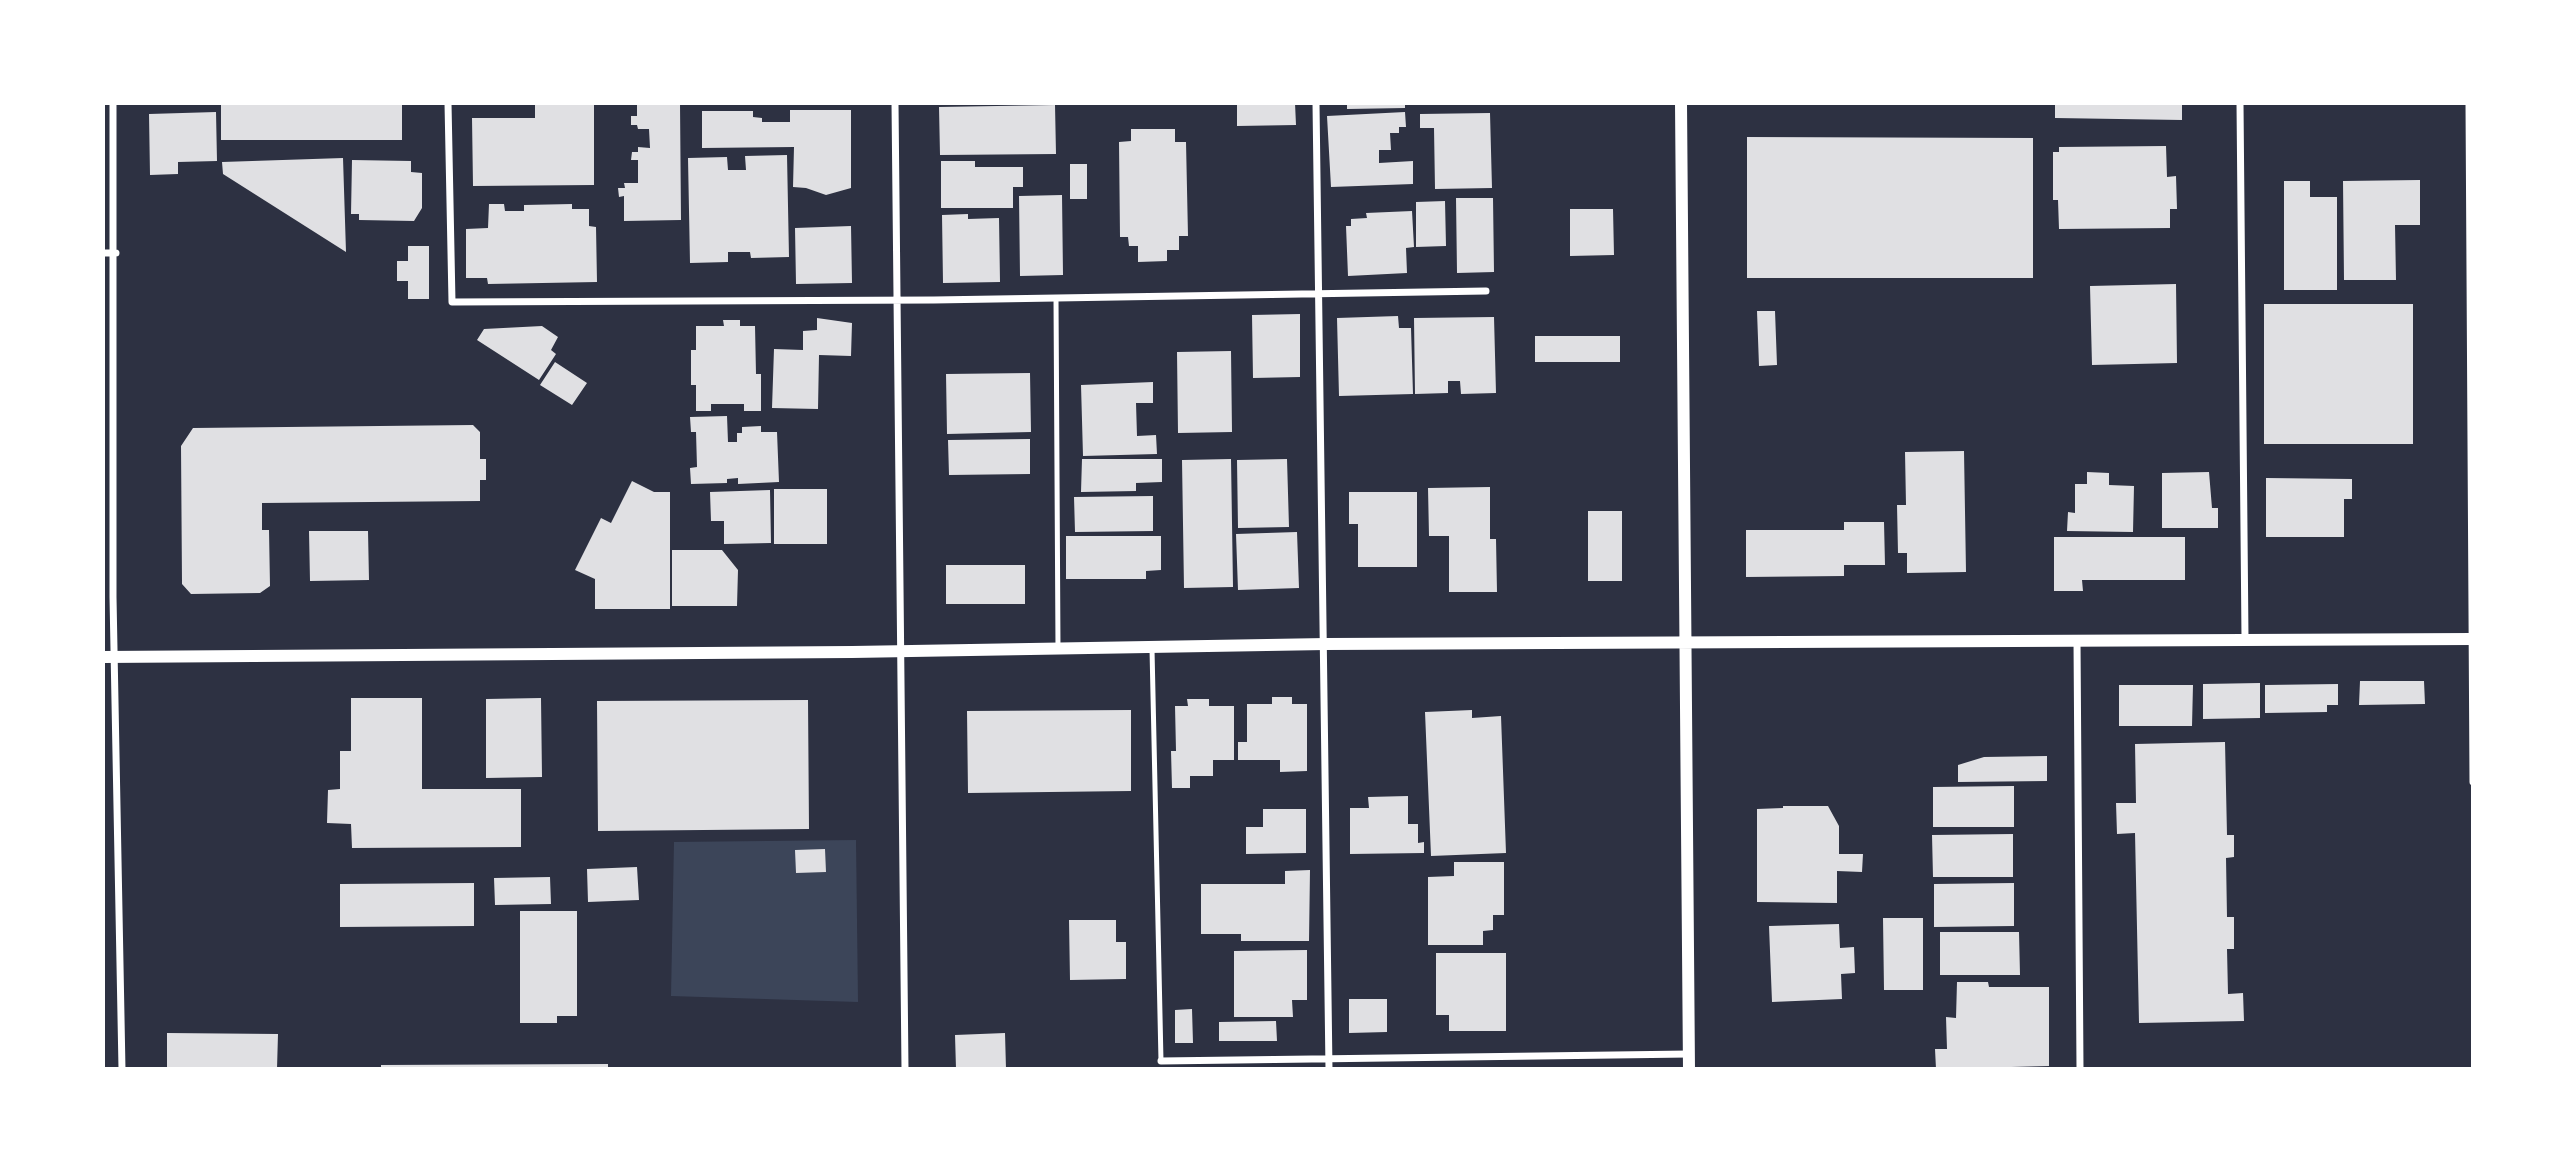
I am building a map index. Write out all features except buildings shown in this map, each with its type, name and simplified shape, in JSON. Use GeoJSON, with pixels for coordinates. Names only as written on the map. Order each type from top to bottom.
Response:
{"type":"FeatureCollection","features":[{"type":"Feature","properties":{"kind":"street"},"geometry":{"type":"LineString","coordinates":[[113,103],[116,253],[113,597],[110,657],[122,1069]]}},
{"type":"Feature","properties":{"kind":"street"},"geometry":{"type":"LineString","coordinates":[[448,103],[452,302],[898,300],[1486,291]]}},
{"type":"Feature","properties":{"kind":"street"},"geometry":{"type":"LineString","coordinates":[[895,103],[905,1069]]}},
{"type":"Feature","properties":{"kind":"street"},"geometry":{"type":"LineString","coordinates":[[1316,103],[1326,645],[1329,1069]]}},
{"type":"Feature","properties":{"kind":"street"},"geometry":{"type":"LineString","coordinates":[[1681,103],[1689,1069]]}},
{"type":"Feature","properties":{"kind":"street"},"geometry":{"type":"LineString","coordinates":[[2240,103],[2245,638]]}},
{"type":"Feature","properties":{"kind":"street"},"geometry":{"type":"LineString","coordinates":[[2469,103],[2473,782]]}},
{"type":"Feature","properties":{"kind":"street"},"geometry":{"type":"LineString","coordinates":[[103,253],[116,253]]}},
{"type":"Feature","properties":{"kind":"street"},"geometry":{"type":"LineString","coordinates":[[110,657],[901,652],[1326,645],[2245,638],[2472,639]]}},
{"type":"Feature","properties":{"kind":"street"},"geometry":{"type":"LineString","coordinates":[[2077,641],[2080,1069]]}},
{"type":"Feature","properties":{"kind":"street"},"geometry":{"type":"LineString","coordinates":[[1161,1061],[1689,1054]]}},
{"type":"Feature","properties":{"kind":"lane"},"geometry":{"type":"LineString","coordinates":[[1056,298],[1058,650]]}},
{"type":"Feature","properties":{"kind":"lane"},"geometry":{"type":"LineString","coordinates":[[1152,649],[1161,1061]]}},
{"type":"Feature","properties":{"kind":"shaded area"},"geometry":{"type":"Polygon","coordinates":[[[856,840],[858,1002],[671,996],[674,842],[856,840]]]}}]}
